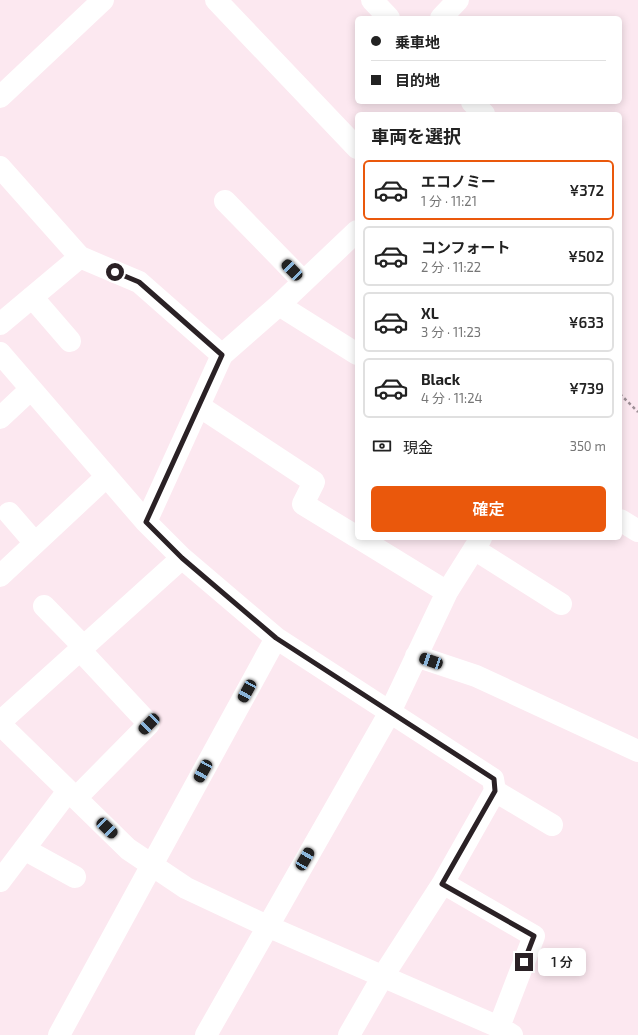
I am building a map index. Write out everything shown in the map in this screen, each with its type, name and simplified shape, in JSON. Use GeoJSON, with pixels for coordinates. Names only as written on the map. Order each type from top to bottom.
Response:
{"type":"FeatureCollection","features":[{"type":"Feature","properties":{"kind":"street"},"geometry":{"type":"LineString","coordinates":[[0,97],[103,0]]}},
{"type":"Feature","properties":{"kind":"street"},"geometry":{"type":"LineString","coordinates":[[216,0],[355,146]]}},
{"type":"Feature","properties":{"kind":"street"},"geometry":{"type":"LineString","coordinates":[[372,0],[387,16]]}},
{"type":"Feature","properties":{"kind":"street"},"geometry":{"type":"LineString","coordinates":[[443,16],[458,0]]}},
{"type":"Feature","properties":{"kind":"street"},"geometry":{"type":"LineString","coordinates":[[474,104],[482,112]]}},
{"type":"Feature","properties":{"kind":"street"},"geometry":{"type":"LineString","coordinates":[[0,167],[80,256],[139,282],[222,355]]}},
{"type":"Feature","properties":{"kind":"street"},"geometry":{"type":"LineString","coordinates":[[225,201],[304,281]]}},
{"type":"Feature","properties":{"kind":"street"},"geometry":{"type":"LineString","coordinates":[[146,522],[222,355],[279,305],[355,233]]}},
{"type":"Feature","properties":{"kind":"street"},"geometry":{"type":"LineString","coordinates":[[0,324],[80,256]]}},
{"type":"Feature","properties":{"kind":"street"},"geometry":{"type":"LineString","coordinates":[[32,297],[70,341]]}},
{"type":"Feature","properties":{"kind":"street"},"geometry":{"type":"LineString","coordinates":[[279,305],[355,353]]}},
{"type":"Feature","properties":{"kind":"street"},"geometry":{"type":"LineString","coordinates":[[0,353],[106,477],[146,522],[182,558],[276,638],[494,779],[495,791],[442,884],[383,976],[349,1035]]}},
{"type":"Feature","properties":{"kind":"street"},"geometry":{"type":"LineString","coordinates":[[0,418],[31,389]]}},
{"type":"Feature","properties":{"kind":"street"},"geometry":{"type":"LineString","coordinates":[[199,406],[314,482],[303,504],[355,536]]}},
{"type":"Feature","properties":{"kind":"street"},"geometry":{"type":"LineString","coordinates":[[0,576],[106,477]]}},
{"type":"Feature","properties":{"kind":"street"},"geometry":{"type":"LineString","coordinates":[[9,513],[35,543]]}},
{"type":"Feature","properties":{"kind":"street"},"geometry":{"type":"LineString","coordinates":[[622,521],[638,531]]}},
{"type":"Feature","properties":{"kind":"street"},"geometry":{"type":"LineString","coordinates":[[361,540],[447,592]]}},
{"type":"Feature","properties":{"kind":"street"},"geometry":{"type":"LineString","coordinates":[[206,1035],[390,712],[447,592],[477,544],[561,604]]}},
{"type":"Feature","properties":{"kind":"street"},"geometry":{"type":"LineString","coordinates":[[182,558],[0,723],[128,849],[186,888],[267,926],[383,976],[503,1032],[534,936],[442,884]]}},
{"type":"Feature","properties":{"kind":"street"},"geometry":{"type":"LineString","coordinates":[[0,881],[24,849],[72,794],[149,724],[44,606]]}},
{"type":"Feature","properties":{"kind":"street"},"geometry":{"type":"LineString","coordinates":[[59,1035],[276,638]]}},
{"type":"Feature","properties":{"kind":"street"},"geometry":{"type":"LineString","coordinates":[[416,656],[476,676],[638,751]]}},
{"type":"Feature","properties":{"kind":"street"},"geometry":{"type":"LineString","coordinates":[[495,791],[551,825]]}},
{"type":"Feature","properties":{"kind":"street"},"geometry":{"type":"LineString","coordinates":[[24,849],[75,877]]}},
{"type":"Feature","properties":{"kind":"path"},"geometry":{"type":"LineString","coordinates":[[622,396],[638,412]]}},
{"type":"Feature","properties":{"kind":"route"},"geometry":{"type":"LineString","coordinates":[[115,272],[139,282],[222,355],[146,522],[182,558],[276,638],[494,779],[495,791],[442,884],[534,936],[524,962]]}}]}
